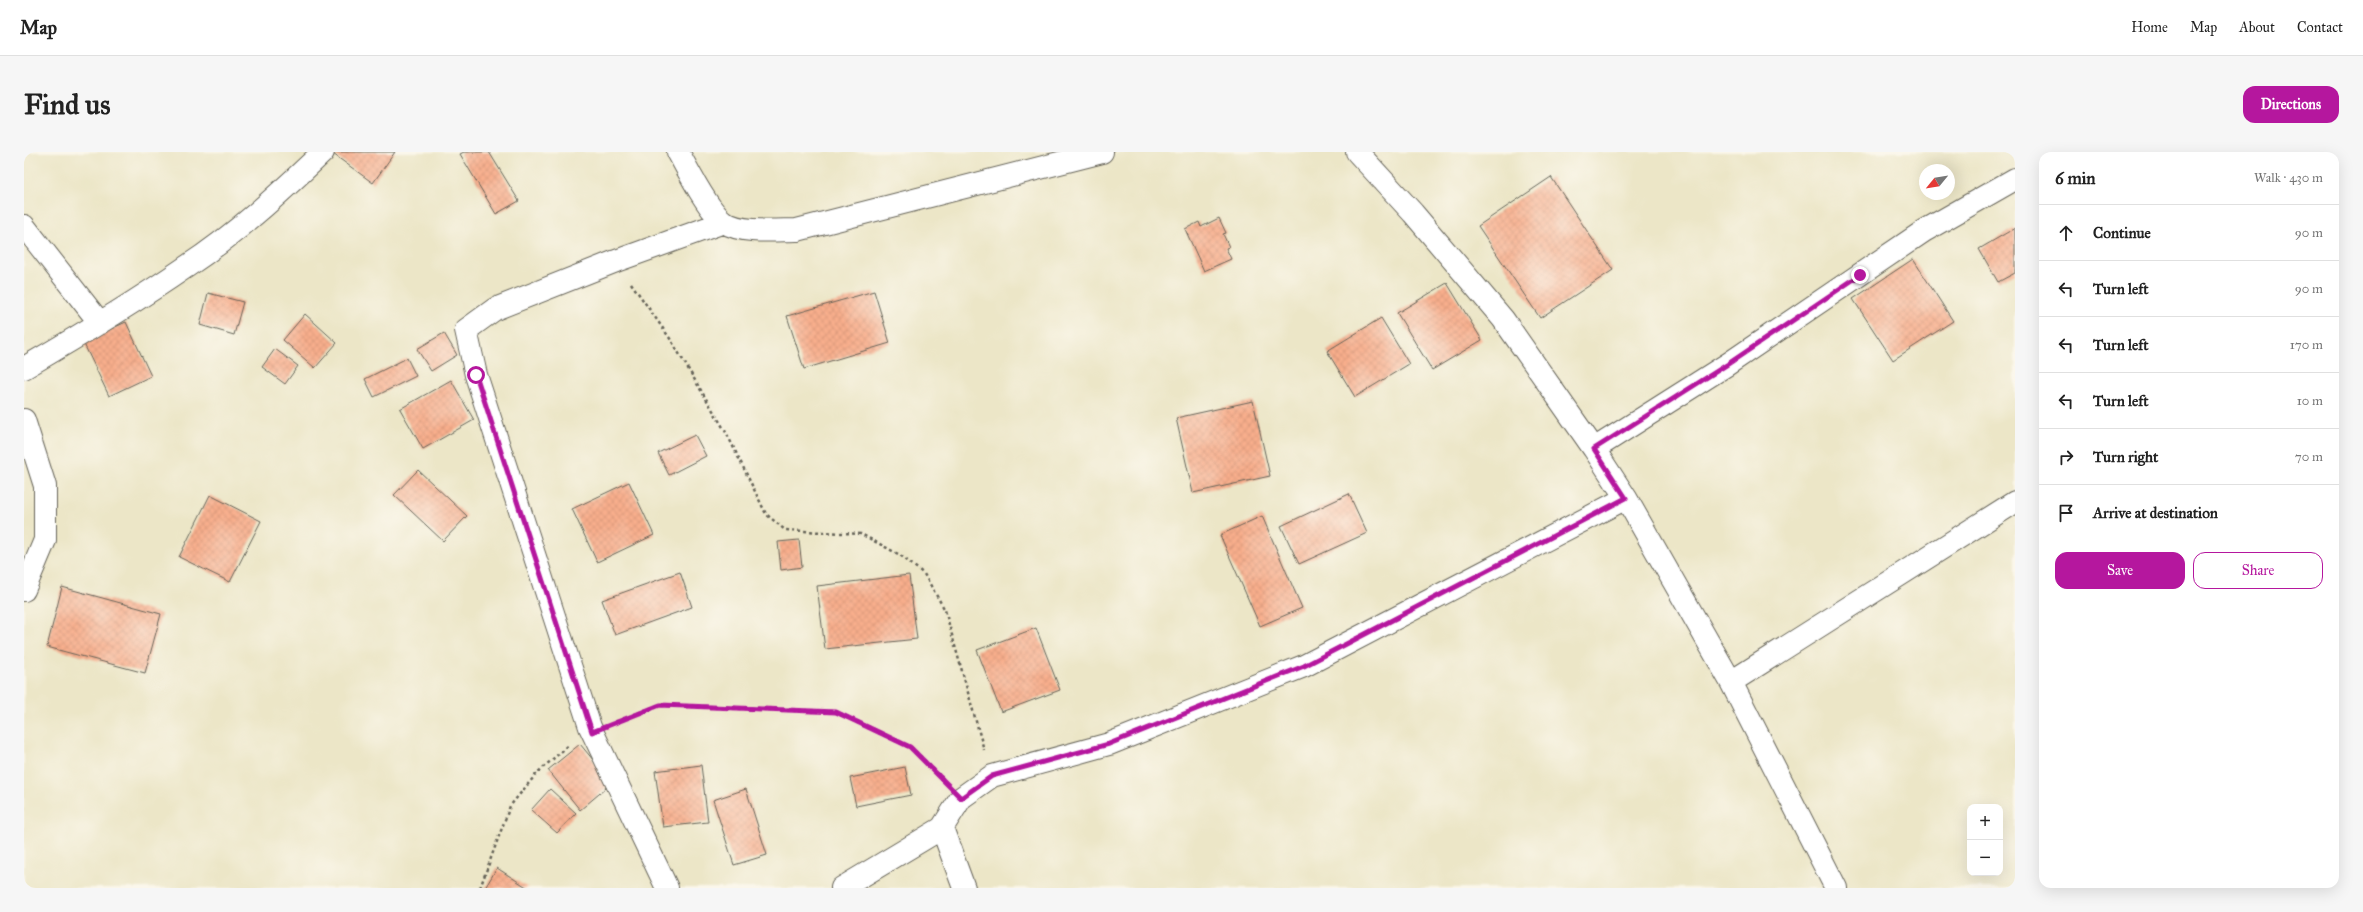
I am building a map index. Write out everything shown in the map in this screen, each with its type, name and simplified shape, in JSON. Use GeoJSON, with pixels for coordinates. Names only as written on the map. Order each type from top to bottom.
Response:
{"type":"FeatureCollection","features":[{"type":"Feature","properties":{"kind":"street"},"geometry":{"type":"LineString","coordinates":[[24,368],[100,323],[187,267],[267,205],[323,152]]}},
{"type":"Feature","properties":{"kind":"street"},"geometry":{"type":"LineString","coordinates":[[678,152],[702,196],[724,222],[748,230],[797,230],[1102,152]]}},
{"type":"Feature","properties":{"kind":"street"},"geometry":{"type":"LineString","coordinates":[[1357,152],[1413,213],[1503,319],[1594,449],[1626,498],[1731,682],[1836,888]]}},
{"type":"Feature","properties":{"kind":"street"},"geometry":{"type":"LineString","coordinates":[[1594,449],[1728,364],[1924,231],[2015,179]]}},
{"type":"Feature","properties":{"kind":"street"},"geometry":{"type":"LineString","coordinates":[[667,888],[591,729],[476,375],[466,330],[495,310],[616,261],[724,222]]}},
{"type":"Feature","properties":{"kind":"street"},"geometry":{"type":"LineString","coordinates":[[24,226],[100,323]]}},
{"type":"Feature","properties":{"kind":"street"},"geometry":{"type":"LineString","coordinates":[[24,420],[45,486],[45,540],[24,590]]}},
{"type":"Feature","properties":{"kind":"street"},"geometry":{"type":"LineString","coordinates":[[842,888],[942,828],[961,798],[992,776],[1109,744],[1304,666],[1626,498]]}},
{"type":"Feature","properties":{"kind":"street"},"geometry":{"type":"LineString","coordinates":[[1731,682],[2015,502]]}},
{"type":"Feature","properties":{"kind":"street"},"geometry":{"type":"LineString","coordinates":[[942,828],[964,888]]}},
{"type":"Feature","properties":{"kind":"path"},"geometry":{"type":"LineString","coordinates":[[616,261],[671,340],[727,434],[766,514],[785,530],[862,534],[900,555],[924,574],[945,610],[992,776]]}},
{"type":"Feature","properties":{"kind":"path"},"geometry":{"type":"LineString","coordinates":[[480,888],[510,806],[538,772],[591,729],[660,705],[836,712],[910,747],[961,798]]}},
{"type":"Feature","properties":{"kind":"building"},"geometry":{"type":"Polygon","coordinates":[[[334,152],[395,152],[373,183],[333,154],[334,152]]]}},
{"type":"Feature","properties":{"kind":"building"},"geometry":{"type":"Polygon","coordinates":[[[464,152],[489,152],[519,201],[496,214],[460,154],[464,152]]]}},
{"type":"Feature","properties":{"kind":"building"},"geometry":{"type":"Polygon","coordinates":[[[1551,177],[1613,270],[1540,318],[1478,226],[1551,177]]]}},
{"type":"Feature","properties":{"kind":"building"},"geometry":{"type":"Polygon","coordinates":[[[1219,218],[1226,233],[1223,234],[1229,247],[1226,248],[1231,259],[1204,271],[1185,229],[1199,222],[1201,227],[1219,218]]]}},
{"type":"Feature","properties":{"kind":"building"},"geometry":{"type":"Polygon","coordinates":[[[2015,228],[2015,273],[1998,282],[1979,249],[2015,228]]]}},
{"type":"Feature","properties":{"kind":"building"},"geometry":{"type":"Polygon","coordinates":[[[1913,259],[1953,321],[1893,360],[1853,299],[1913,259]]]}},
{"type":"Feature","properties":{"kind":"building"},"geometry":{"type":"Polygon","coordinates":[[[1447,283],[1482,340],[1432,370],[1397,313],[1447,283]]]}},
{"type":"Feature","properties":{"kind":"building"},"geometry":{"type":"Polygon","coordinates":[[[874,291],[890,343],[804,369],[787,316],[874,291]]]}},
{"type":"Feature","properties":{"kind":"building"},"geometry":{"type":"Polygon","coordinates":[[[208,293],[243,302],[234,335],[200,325],[208,293]]]}},
{"type":"Feature","properties":{"kind":"building"},"geometry":{"type":"Polygon","coordinates":[[[305,314],[337,343],[315,368],[283,340],[305,314]]]}},
{"type":"Feature","properties":{"kind":"building"},"geometry":{"type":"Polygon","coordinates":[[[1381,318],[1409,364],[1355,397],[1327,351],[1381,318]]]}},
{"type":"Feature","properties":{"kind":"building"},"geometry":{"type":"Polygon","coordinates":[[[126,322],[151,376],[109,396],[83,342],[126,322]]]}},
{"type":"Feature","properties":{"kind":"building"},"geometry":{"type":"Polygon","coordinates":[[[444,333],[457,355],[431,371],[417,349],[444,333]]]}},
{"type":"Feature","properties":{"kind":"building"},"geometry":{"type":"Polygon","coordinates":[[[275,349],[298,366],[285,384],[262,367],[275,349]]]}},
{"type":"Feature","properties":{"kind":"building"},"geometry":{"type":"Polygon","coordinates":[[[407,358],[416,376],[374,397],[365,379],[407,358]]]}},
{"type":"Feature","properties":{"kind":"building"},"geometry":{"type":"Polygon","coordinates":[[[451,380],[474,420],[423,449],[400,409],[451,380]]]}},
{"type":"Feature","properties":{"kind":"building"},"geometry":{"type":"Polygon","coordinates":[[[1253,401],[1270,476],[1193,493],[1176,418],[1253,401]]]}},
{"type":"Feature","properties":{"kind":"building"},"geometry":{"type":"Polygon","coordinates":[[[695,435],[706,456],[669,475],[658,453],[695,435]]]}},
{"type":"Feature","properties":{"kind":"building"},"geometry":{"type":"Polygon","coordinates":[[[418,470],[467,516],[443,541],[394,495],[418,470]]]}},
{"type":"Feature","properties":{"kind":"building"},"geometry":{"type":"Polygon","coordinates":[[[629,482],[654,535],[597,562],[572,509],[629,482]]]}},
{"type":"Feature","properties":{"kind":"building"},"geometry":{"type":"Polygon","coordinates":[[[1349,494],[1367,533],[1299,564],[1281,526],[1349,494]]]}},
{"type":"Feature","properties":{"kind":"building"},"geometry":{"type":"Polygon","coordinates":[[[210,495],[261,521],[230,582],[179,557],[210,495]]]}},
{"type":"Feature","properties":{"kind":"building"},"geometry":{"type":"Polygon","coordinates":[[[1262,516],[1302,608],[1260,626],[1220,535],[1262,516]]]}},
{"type":"Feature","properties":{"kind":"building"},"geometry":{"type":"Polygon","coordinates":[[[799,540],[802,567],[781,570],[778,542],[799,540]]]}},
{"type":"Feature","properties":{"kind":"building"},"geometry":{"type":"Polygon","coordinates":[[[680,572],[692,607],[615,635],[602,600],[680,572]]]}},
{"type":"Feature","properties":{"kind":"building"},"geometry":{"type":"Polygon","coordinates":[[[909,575],[917,639],[825,649],[817,586],[909,575]]]}},
{"type":"Feature","properties":{"kind":"building"},"geometry":{"type":"Polygon","coordinates":[[[62,587],[161,614],[145,673],[47,647],[62,587]]]}},
{"type":"Feature","properties":{"kind":"building"},"geometry":{"type":"Polygon","coordinates":[[[1036,628],[1060,690],[1001,712],[977,650],[1036,628]]]}},
{"type":"Feature","properties":{"kind":"building"},"geometry":{"type":"Polygon","coordinates":[[[580,744],[612,783],[580,810],[548,770],[580,744]]]}},
{"type":"Feature","properties":{"kind":"building"},"geometry":{"type":"Polygon","coordinates":[[[701,765],[708,822],[663,827],[655,771],[701,765]]]}},
{"type":"Feature","properties":{"kind":"building"},"geometry":{"type":"Polygon","coordinates":[[[905,767],[911,795],[856,806],[850,778],[905,767]]]}},
{"type":"Feature","properties":{"kind":"building"},"geometry":{"type":"Polygon","coordinates":[[[550,789],[576,813],[557,833],[531,810],[550,789]]]}},
{"type":"Feature","properties":{"kind":"building"},"geometry":{"type":"Polygon","coordinates":[[[746,789],[767,855],[734,865],[713,800],[746,789]]]}},
{"type":"Feature","properties":{"kind":"building"},"geometry":{"type":"Polygon","coordinates":[[[497,868],[528,888],[485,888],[497,868]]]}},
{"type":"Feature","properties":{"kind":"route"},"geometry":{"type":"LineString","coordinates":[[476,375],[559,635],[592,732],[660,705],[836,712],[910,747],[961,798],[992,776],[1109,744],[1304,666],[1626,498],[1594,449],[1728,364],[1860,275]]}}]}
